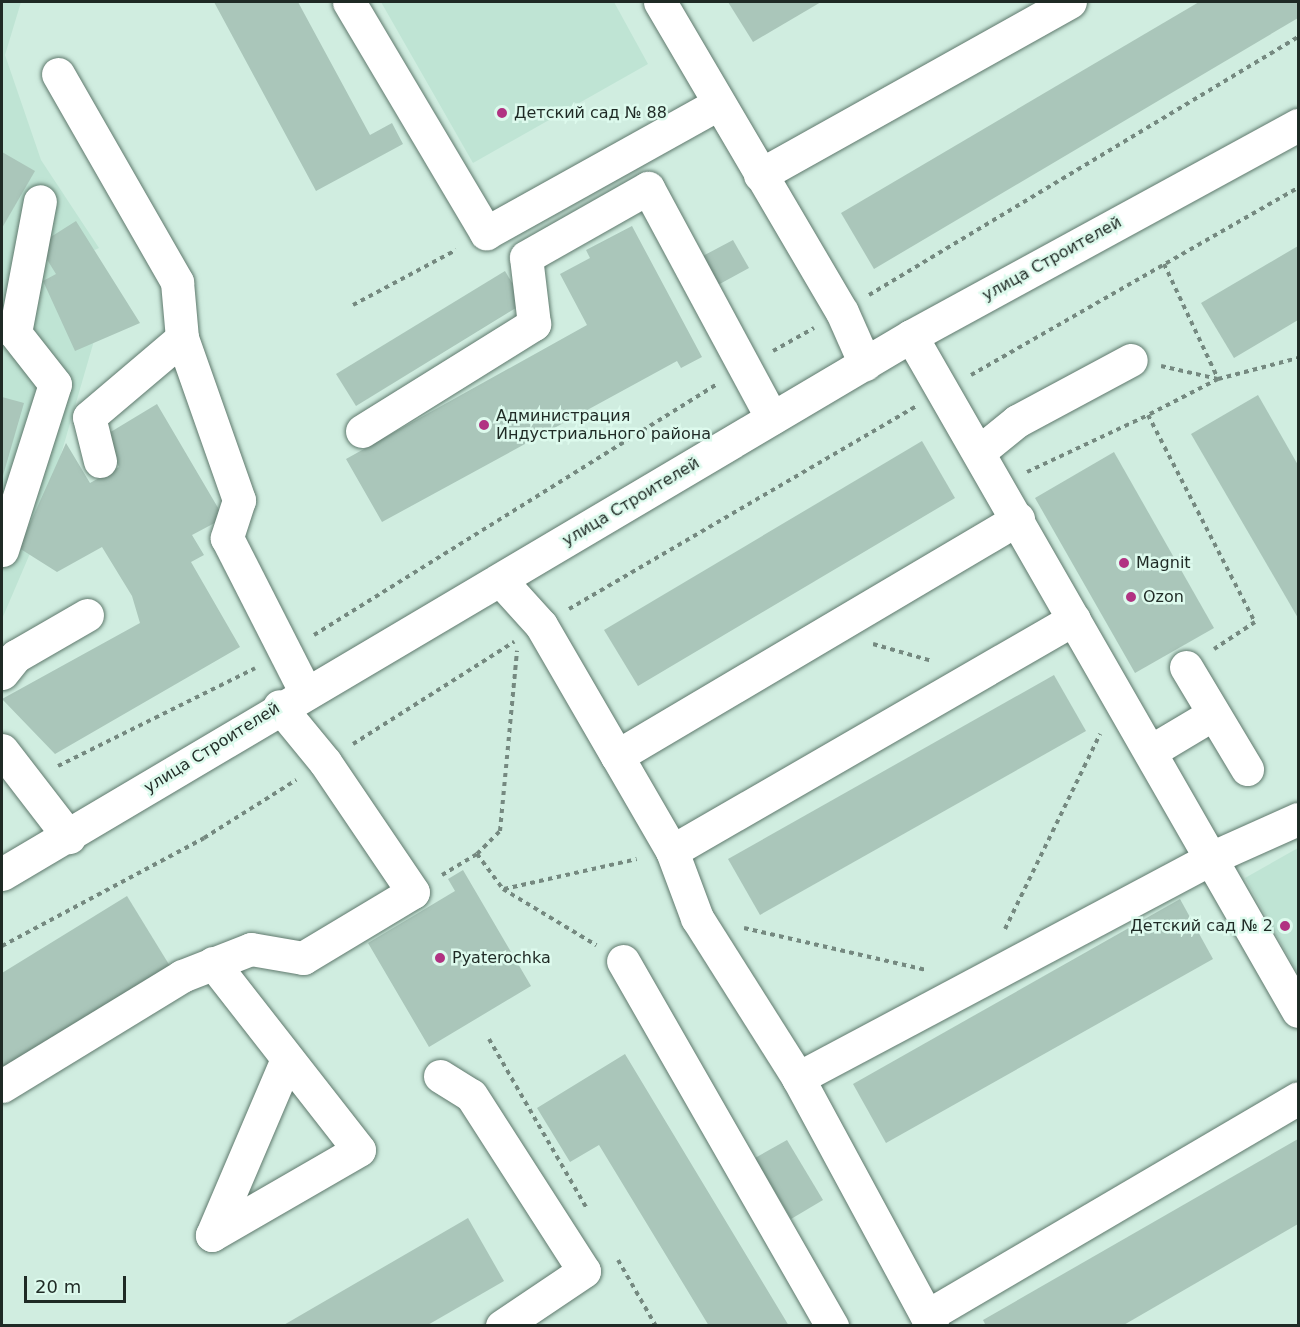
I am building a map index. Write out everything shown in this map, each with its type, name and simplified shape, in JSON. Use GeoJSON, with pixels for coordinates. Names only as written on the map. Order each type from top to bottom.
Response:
{"type":"FeatureCollection","features":[{"type":"Feature","properties":{"kind":"street"},"geometry":{"type":"LineString","coordinates":[[348,2],[486,233],[718,104]]}},
{"type":"Feature","properties":{"kind":"street"},"geometry":{"type":"LineString","coordinates":[[660,2],[842,312],[865,364]]}},
{"type":"Feature","properties":{"kind":"street"},"geometry":{"type":"LineString","coordinates":[[760,175],[1070,2]]}},
{"type":"Feature","properties":{"kind":"street"},"geometry":{"type":"LineString","coordinates":[[2,1086],[182,975],[251,949],[303,958],[413,892],[325,762],[292,699],[286,653],[227,538],[239,500],[182,338],[177,282],[58,74]]}},
{"type":"Feature","properties":{"kind":"street","name":"улица Строителей"},"geometry":{"type":"LineString","coordinates":[[2,873],[69,837],[292,699],[502,582],[912,336],[1299,125]]}},
{"type":"Feature","properties":{"kind":"street"},"geometry":{"type":"LineString","coordinates":[[362,431],[534,324],[526,256],[648,188],[742,368],[772,418]]}},
{"type":"Feature","properties":{"kind":"street"},"geometry":{"type":"LineString","coordinates":[[2,550],[56,384],[8,333],[40,201]]}},
{"type":"Feature","properties":{"kind":"street"},"geometry":{"type":"LineString","coordinates":[[912,336],[945,389],[1074,620],[1213,857],[1299,1011]]}},
{"type":"Feature","properties":{"kind":"street"},"geometry":{"type":"LineString","coordinates":[[100,461],[88,417],[182,338]]}},
{"type":"Feature","properties":{"kind":"street"},"geometry":{"type":"LineString","coordinates":[[980,451],[1017,421],[1131,360]]}},
{"type":"Feature","properties":{"kind":"street"},"geometry":{"type":"LineString","coordinates":[[617,756],[1018,519]]}},
{"type":"Feature","properties":{"kind":"street"},"geometry":{"type":"LineString","coordinates":[[502,582],[541,625],[672,851],[698,918],[798,1078],[929,1321],[1299,1098]]}},
{"type":"Feature","properties":{"kind":"street"},"geometry":{"type":"LineString","coordinates":[[2,673],[16,656],[87,615]]}},
{"type":"Feature","properties":{"kind":"street"},"geometry":{"type":"LineString","coordinates":[[672,851],[1074,620]]}},
{"type":"Feature","properties":{"kind":"street"},"geometry":{"type":"LineString","coordinates":[[1186,667],[1247,769]]}},
{"type":"Feature","properties":{"kind":"street"},"geometry":{"type":"LineString","coordinates":[[1151,751],[1213,714]]}},
{"type":"Feature","properties":{"kind":"street"},"geometry":{"type":"LineString","coordinates":[[2,750],[69,837]]}},
{"type":"Feature","properties":{"kind":"street"},"geometry":{"type":"LineString","coordinates":[[798,1078],[1213,857],[1299,819]]}},
{"type":"Feature","properties":{"kind":"street"},"geometry":{"type":"LineString","coordinates":[[623,961],[832,1326]]}},
{"type":"Feature","properties":{"kind":"street"},"geometry":{"type":"LineString","coordinates":[[213,963],[359,1150],[212,1235],[287,1059]]}},
{"type":"Feature","properties":{"kind":"street"},"geometry":{"type":"LineString","coordinates":[[440,1076],[471,1095],[584,1271],[502,1326]]}},
{"type":"Feature","properties":{"kind":"path"},"geometry":{"type":"LineString","coordinates":[[24,780],[286,653],[742,368],[842,312],[1299,37]]}},
{"type":"Feature","properties":{"kind":"path"},"geometry":{"type":"LineString","coordinates":[[541,625],[945,389],[1299,188]]}},
{"type":"Feature","properties":{"kind":"path"},"geometry":{"type":"LineString","coordinates":[[353,305],[486,233]]}},
{"type":"Feature","properties":{"kind":"path"},"geometry":{"type":"LineString","coordinates":[[1164,264],[1218,379]]}},
{"type":"Feature","properties":{"kind":"path"},"geometry":{"type":"LineString","coordinates":[[999,485],[1148,415],[1218,379],[1299,358]]}},
{"type":"Feature","properties":{"kind":"path"},"geometry":{"type":"LineString","coordinates":[[1131,360],[1218,379]]}},
{"type":"Feature","properties":{"kind":"path"},"geometry":{"type":"LineString","coordinates":[[1148,415],[1255,622],[1186,667]]}},
{"type":"Feature","properties":{"kind":"path"},"geometry":{"type":"LineString","coordinates":[[828,631],[979,674]]}},
{"type":"Feature","properties":{"kind":"path"},"geometry":{"type":"LineString","coordinates":[[2,946],[204,838],[518,640],[500,831],[477,854],[413,892]]}},
{"type":"Feature","properties":{"kind":"path"},"geometry":{"type":"LineString","coordinates":[[698,918],[979,982],[1119,695]]}},
{"type":"Feature","properties":{"kind":"path"},"geometry":{"type":"LineString","coordinates":[[503,889],[672,851]]}},
{"type":"Feature","properties":{"kind":"path"},"geometry":{"type":"LineString","coordinates":[[477,854],[503,889],[623,961]]}},
{"type":"Feature","properties":{"kind":"path"},"geometry":{"type":"LineString","coordinates":[[489,1039],[590,1212]]}},
{"type":"Feature","properties":{"kind":"path"},"geometry":{"type":"LineString","coordinates":[[614,1253],[656,1326]]}},
{"type":"Feature","properties":{"kind":"shaded area"},"geometry":{"type":"Polygon","coordinates":[[[2,2],[21,2],[5,55],[41,160],[99,248],[74,260],[98,327],[37,537],[2,619],[2,2]]]}},
{"type":"Feature","properties":{"kind":"shaded area","name":"Детский сад № 88"},"geometry":{"type":"Polygon","coordinates":[[[381,2],[614,2],[648,64],[473,163],[381,2]]]}},
{"type":"Feature","properties":{"kind":"shaded area","name":"Детский сад № 2"},"geometry":{"type":"Polygon","coordinates":[[[1298,848],[1298,974],[1245,878],[1298,848]]]}},
{"type":"Feature","properties":{"kind":"building"},"geometry":{"type":"Polygon","coordinates":[[[214,2],[298,2],[370,135],[392,123],[403,144],[316,191],[214,2]]]}},
{"type":"Feature","properties":{"kind":"building"},"geometry":{"type":"Polygon","coordinates":[[[728,2],[821,2],[753,42],[728,2]]]}},
{"type":"Feature","properties":{"kind":"building"},"geometry":{"type":"Polygon","coordinates":[[[1199,2],[1298,2],[1298,18],[874,269],[841,213],[1199,2]]]}},
{"type":"Feature","properties":{"kind":"building"},"geometry":{"type":"Polygon","coordinates":[[[2,152],[35,171],[2,228],[2,152]]]}},
{"type":"Feature","properties":{"kind":"building"},"geometry":{"type":"Polygon","coordinates":[[[76,221],[140,323],[75,351],[43,281],[56,274],[38,245],[76,221]]]}},
{"type":"Feature","properties":{"kind":"building","name":"Администрация Индустриального района"},"geometry":{"type":"Polygon","coordinates":[[[632,226],[702,357],[681,368],[677,361],[382,522],[346,459],[587,325],[560,274],[590,258],[586,250],[632,226]]]}},
{"type":"Feature","properties":{"kind":"building"},"geometry":{"type":"Polygon","coordinates":[[[733,240],[749,268],[716,286],[701,257],[733,240]]]}},
{"type":"Feature","properties":{"kind":"building"},"geometry":{"type":"Polygon","coordinates":[[[1298,246],[1298,320],[1234,358],[1201,303],[1298,246]]]}},
{"type":"Feature","properties":{"kind":"building"},"geometry":{"type":"Polygon","coordinates":[[[505,271],[524,303],[356,406],[336,374],[505,271]]]}},
{"type":"Feature","properties":{"kind":"building"},"geometry":{"type":"Polygon","coordinates":[[[1258,395],[1298,465],[1298,618],[1191,434],[1258,395]]]}},
{"type":"Feature","properties":{"kind":"building"},"geometry":{"type":"Polygon","coordinates":[[[2,397],[24,403],[2,479],[2,397]]]}},
{"type":"Feature","properties":{"kind":"building"},"geometry":{"type":"Polygon","coordinates":[[[157,404],[224,518],[192,535],[204,555],[191,562],[240,647],[55,754],[2,699],[140,623],[132,596],[102,547],[57,572],[19,548],[66,443],[90,483],[119,467],[104,436],[157,404]]]}},
{"type":"Feature","properties":{"kind":"building"},"geometry":{"type":"Polygon","coordinates":[[[922,441],[955,498],[638,686],[604,630],[922,441]]]}},
{"type":"Feature","properties":{"kind":"building"},"geometry":{"type":"Polygon","coordinates":[[[1114,452],[1214,628],[1135,673],[1035,498],[1114,452]]]}},
{"type":"Feature","properties":{"kind":"building"},"geometry":{"type":"Polygon","coordinates":[[[1054,675],[1086,731],[760,915],[728,859],[1054,675]]]}},
{"type":"Feature","properties":{"kind":"building"},"geometry":{"type":"Polygon","coordinates":[[[463,870],[531,986],[429,1047],[368,943],[455,891],[448,879],[463,870]]]}},
{"type":"Feature","properties":{"kind":"building"},"geometry":{"type":"Polygon","coordinates":[[[127,896],[173,971],[2,1076],[2,973],[127,896]]]}},
{"type":"Feature","properties":{"kind":"building"},"geometry":{"type":"Polygon","coordinates":[[[1180,899],[1213,959],[886,1143],[853,1084],[1180,899]]]}},
{"type":"Feature","properties":{"kind":"building"},"geometry":{"type":"Polygon","coordinates":[[[625,1054],[789,1326],[709,1326],[599,1145],[570,1162],[537,1108],[625,1054]]]}},
{"type":"Feature","properties":{"kind":"building"},"geometry":{"type":"Polygon","coordinates":[[[1298,1139],[1298,1224],[1122,1326],[986,1326],[983,1320],[1298,1139]]]}},
{"type":"Feature","properties":{"kind":"building"},"geometry":{"type":"Polygon","coordinates":[[[787,1140],[823,1200],[791,1219],[755,1158],[787,1140]]]}},
{"type":"Feature","properties":{"kind":"building"},"geometry":{"type":"Polygon","coordinates":[[[468,1218],[504,1281],[426,1326],[282,1326],[468,1218]]]}},
{"type":"Feature","properties":{"kind":"place","name":"Детский сад № 88"},"geometry":{"type":"Point","coordinates":[502,113]}},
{"type":"Feature","properties":{"kind":"place","name":"Администрация Индустриального района"},"geometry":{"type":"Point","coordinates":[484,425]}},
{"type":"Feature","properties":{"kind":"place","name":"Magnit"},"geometry":{"type":"Point","coordinates":[1124,563]}},
{"type":"Feature","properties":{"kind":"place","name":"Ozon"},"geometry":{"type":"Point","coordinates":[1131,597]}},
{"type":"Feature","properties":{"kind":"place","name":"Детский сад № 2"},"geometry":{"type":"Point","coordinates":[1285,926]}},
{"type":"Feature","properties":{"kind":"place","name":"Pyaterochka"},"geometry":{"type":"Point","coordinates":[440,958]}}]}
